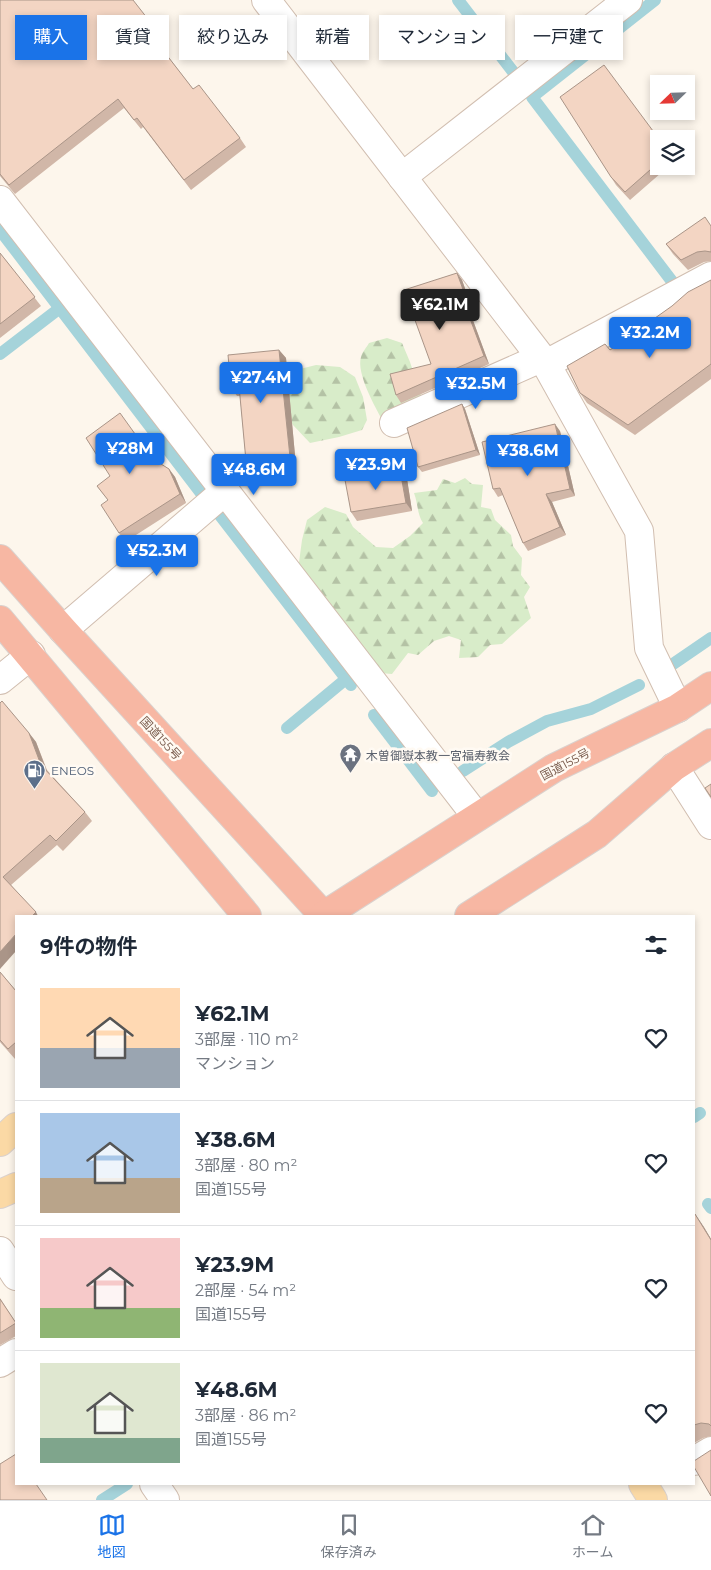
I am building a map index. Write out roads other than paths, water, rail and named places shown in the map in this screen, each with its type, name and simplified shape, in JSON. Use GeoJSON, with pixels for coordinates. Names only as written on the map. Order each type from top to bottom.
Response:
{"type":"FeatureCollection","features":[{"type":"Feature","properties":{"kind":"highway","name":"国道155号"},"geometry":{"type":"LineString","coordinates":[[0,559],[62,630],[323,915]]}},
{"type":"Feature","properties":{"kind":"highway"},"geometry":{"type":"LineString","coordinates":[[0,620],[246,915]]}},
{"type":"Feature","properties":{"kind":"highway","name":"国道155号"},"geometry":{"type":"LineString","coordinates":[[326,915],[554,768],[678,708],[711,686]]}},
{"type":"Feature","properties":{"kind":"highway"},"geometry":{"type":"LineString","coordinates":[[471,915],[597,834],[674,767],[711,743]]}},
{"type":"Feature","properties":{"kind":"main road"},"geometry":{"type":"LineString","coordinates":[[0,1142],[15,1128]]}},
{"type":"Feature","properties":{"kind":"main road"},"geometry":{"type":"LineString","coordinates":[[0,1194],[15,1187]]}},
{"type":"Feature","properties":{"kind":"street"},"geometry":{"type":"LineString","coordinates":[[266,0],[543,361],[639,531],[649,648],[678,708]]}},
{"type":"Feature","properties":{"kind":"street"},"geometry":{"type":"LineString","coordinates":[[402,177],[628,0]]}},
{"type":"Feature","properties":{"kind":"street"},"geometry":{"type":"LineString","coordinates":[[0,200],[477,817]]}},
{"type":"Feature","properties":{"kind":"street"},"geometry":{"type":"LineString","coordinates":[[394,423],[543,361],[711,276]]}},
{"type":"Feature","properties":{"kind":"street"},"geometry":{"type":"LineString","coordinates":[[62,630],[224,492]]}},
{"type":"Feature","properties":{"kind":"street"},"geometry":{"type":"LineString","coordinates":[[0,680],[31,655]]}},
{"type":"Feature","properties":{"kind":"street"},"geometry":{"type":"LineString","coordinates":[[674,767],[711,825]]}},
{"type":"Feature","properties":{"kind":"street"},"geometry":{"type":"LineString","coordinates":[[0,1251],[15,1274]]}},
{"type":"Feature","properties":{"kind":"street"},"geometry":{"type":"LineString","coordinates":[[0,1363],[15,1354]]}},
{"type":"Feature","properties":{"kind":"street"},"geometry":{"type":"LineString","coordinates":[[695,1460],[711,1450]]}},
{"type":"Feature","properties":{"kind":"street"},"geometry":{"type":"LineString","coordinates":[[155,1485],[164,1500]]}},
{"type":"Feature","properties":{"kind":"waterway"},"geometry":{"type":"LineString","coordinates":[[458,0],[514,73]]}},
{"type":"Feature","properties":{"kind":"waterway"},"geometry":{"type":"LineString","coordinates":[[655,0],[532,97],[674,284]]}},
{"type":"Feature","properties":{"kind":"waterway"},"geometry":{"type":"LineString","coordinates":[[0,230],[201,493]]}},
{"type":"Feature","properties":{"kind":"waterway"},"geometry":{"type":"LineString","coordinates":[[0,354],[60,308]]}},
{"type":"Feature","properties":{"kind":"waterway"},"geometry":{"type":"LineString","coordinates":[[219,514],[351,685]]}},
{"type":"Feature","properties":{"kind":"waterway"},"geometry":{"type":"LineString","coordinates":[[673,664],[711,638]]}},
{"type":"Feature","properties":{"kind":"waterway"},"geometry":{"type":"LineString","coordinates":[[287,728],[346,679]]}},
{"type":"Feature","properties":{"kind":"waterway"},"geometry":{"type":"LineString","coordinates":[[463,771],[508,742],[547,721],[591,709],[639,685]]}},
{"type":"Feature","properties":{"kind":"waterway"},"geometry":{"type":"LineString","coordinates":[[374,715],[432,791]]}},
{"type":"Feature","properties":{"kind":"waterway"},"geometry":{"type":"LineString","coordinates":[[695,1116],[700,1113]]}},
{"type":"Feature","properties":{"kind":"waterway"},"geometry":{"type":"LineString","coordinates":[[708,1204],[711,1208]]}},
{"type":"Feature","properties":{"kind":"waterway"},"geometry":{"type":"LineString","coordinates":[[102,1500],[125,1485]]}},
{"type":"Feature","properties":{"kind":"place","name":"木曽御嶽本教一宮福寿教会"},"geometry":{"type":"Point","coordinates":[350,774]}},
{"type":"Feature","properties":{"kind":"place","name":"ENEOS"},"geometry":{"type":"Point","coordinates":[35,789]}}]}
